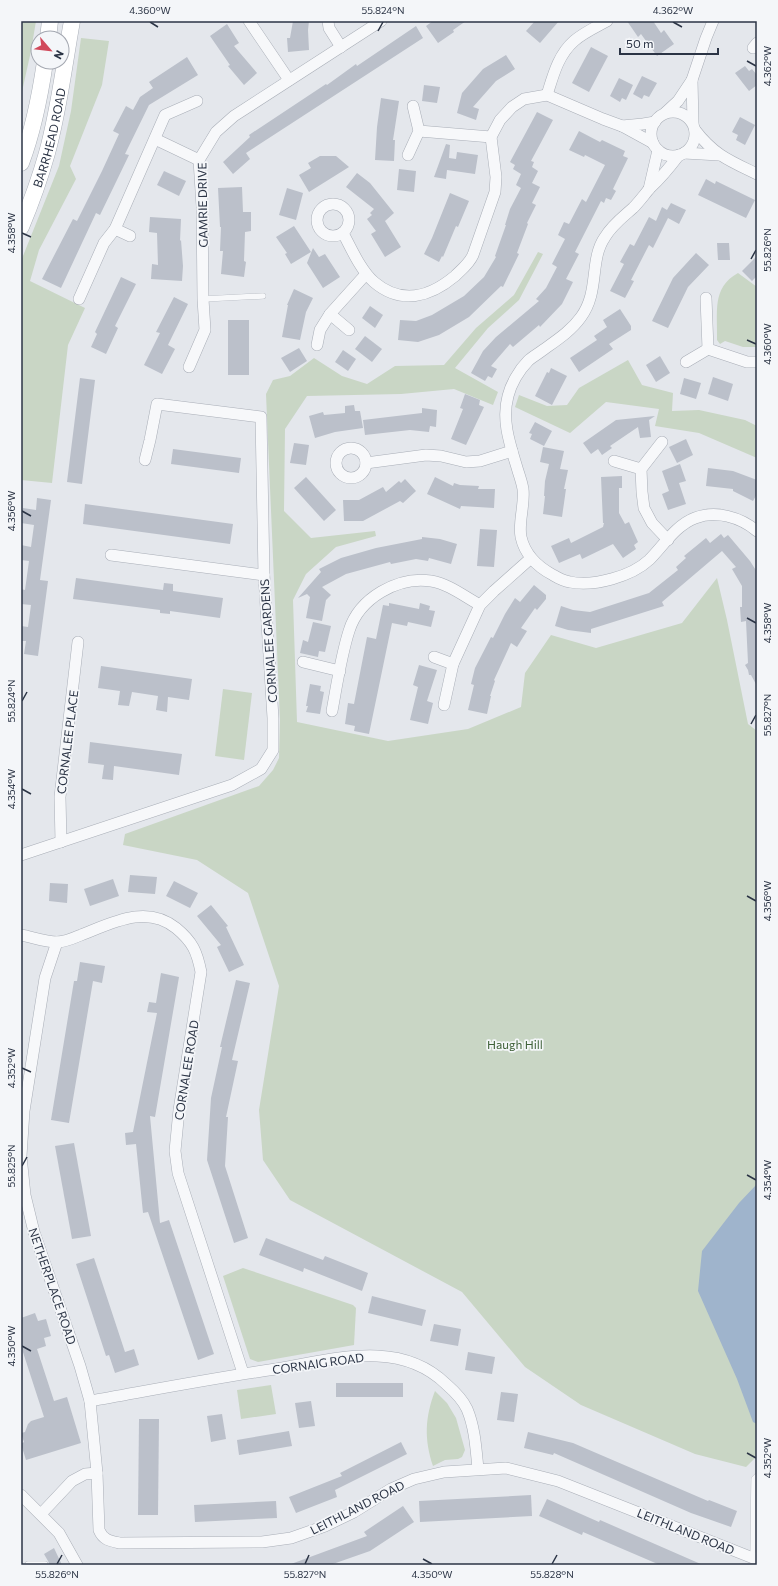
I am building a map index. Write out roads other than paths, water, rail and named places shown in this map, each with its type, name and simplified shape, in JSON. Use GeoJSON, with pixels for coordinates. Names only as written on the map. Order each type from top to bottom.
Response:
{"type":"FeatureCollection","features":[{"type":"Feature","properties":{"kind":"main road","name":"BARRHEAD ROAD"},"geometry":{"type":"LineString","coordinates":[[21,227],[33,198],[48,151],[72,21]]}},
{"type":"Feature","properties":{"kind":"main road","name":"BARRHEAD ROAD"},"geometry":{"type":"LineString","coordinates":[[21,163],[29,140],[44,70]]}},
{"type":"Feature","properties":{"kind":"street"},"geometry":{"type":"LineString","coordinates":[[249,21],[289,80]]}},
{"type":"Feature","properties":{"kind":"street"},"geometry":{"type":"LineString","coordinates":[[328,21],[329,28],[341,47]]}},
{"type":"Feature","properties":{"kind":"street","name":"GAMRIE DRIVE"},"geometry":{"type":"LineString","coordinates":[[189,367],[205,330],[203,299],[202,206],[199,160],[216,132],[234,116],[381,21]]}},
{"type":"Feature","properties":{"kind":"street"},"geometry":{"type":"LineString","coordinates":[[547,95],[554,71],[563,55],[574,41],[607,21]]}},
{"type":"Feature","properties":{"kind":"street"},"geometry":{"type":"LineString","coordinates":[[649,189],[655,146],[651,137],[653,125],[678,101],[692,80],[713,21]]}},
{"type":"Feature","properties":{"kind":"street"},"geometry":{"type":"LineString","coordinates":[[692,80],[694,142],[604,237],[599,250],[590,301],[583,315],[565,335],[528,361],[514,379],[508,397],[505,417],[506,428],[523,489],[521,537],[530,559],[547,572],[570,582],[600,581],[618,578],[632,572],[648,561],[684,523],[695,518],[706,515],[720,515],[736,518],[749,524],[757,531]]}},
{"type":"Feature","properties":{"kind":"street"},"geometry":{"type":"LineString","coordinates":[[343,232],[366,274],[373,282],[385,290],[396,295],[409,296],[424,294],[445,284],[469,264],[474,255],[495,192],[496,177],[491,137],[500,120],[512,107],[524,99],[547,95],[622,126],[655,146],[666,155],[681,154],[719,156]]}},
{"type":"Feature","properties":{"kind":"street"},"geometry":{"type":"LineString","coordinates":[[79,300],[104,243],[115,229],[165,115],[197,101]]}},
{"type":"Feature","properties":{"kind":"street"},"geometry":{"type":"LineString","coordinates":[[408,155],[419,131],[413,106]]}},
{"type":"Feature","properties":{"kind":"street"},"geometry":{"type":"LineString","coordinates":[[665,113],[678,112],[687,116],[703,141],[719,156],[757,174]]}},
{"type":"Feature","properties":{"kind":"street"},"geometry":{"type":"LineString","coordinates":[[622,126],[655,122]]}},
{"type":"Feature","properties":{"kind":"street"},"geometry":{"type":"LineString","coordinates":[[419,131],[491,137]]}},
{"type":"Feature","properties":{"kind":"street"},"geometry":{"type":"LineString","coordinates":[[155,139],[199,160]]}},
{"type":"Feature","properties":{"kind":"street"},"geometry":{"type":"LineString","coordinates":[[115,229],[130,236]]}},
{"type":"Feature","properties":{"kind":"street"},"geometry":{"type":"LineString","coordinates":[[317,345],[320,330],[330,314],[366,274]]}},
{"type":"Feature","properties":{"kind":"street"},"geometry":{"type":"LineString","coordinates":[[706,298],[708,349]]}},
{"type":"Feature","properties":{"kind":"street"},"geometry":{"type":"LineString","coordinates":[[330,314],[349,330]]}},
{"type":"Feature","properties":{"kind":"street"},"geometry":{"type":"LineString","coordinates":[[686,362],[708,349],[746,362],[757,362]]}},
{"type":"Feature","properties":{"kind":"street","name":"CORNALEE GARDENS"},"geometry":{"type":"LineString","coordinates":[[21,854],[232,785],[262,769],[273,750],[273,718],[264,575],[261,417],[157,404],[145,460]]}},
{"type":"Feature","properties":{"kind":"street"},"geometry":{"type":"LineString","coordinates":[[662,442],[642,469],[644,508],[652,523],[668,540]]}},
{"type":"Feature","properties":{"kind":"street"},"geometry":{"type":"LineString","coordinates":[[366,463],[426,455],[441,456],[466,462],[480,461],[512,451]]}},
{"type":"Feature","properties":{"kind":"street"},"geometry":{"type":"LineString","coordinates":[[614,461],[642,469]]}},
{"type":"Feature","properties":{"kind":"street"},"geometry":{"type":"LineString","coordinates":[[111,556],[264,575]]}},
{"type":"Feature","properties":{"kind":"street"},"geometry":{"type":"LineString","coordinates":[[444,705],[453,664],[480,605],[530,559]]}},
{"type":"Feature","properties":{"kind":"street"},"geometry":{"type":"LineString","coordinates":[[332,711],[349,629],[359,611],[382,591],[410,581],[432,581],[448,587],[480,605]]}},
{"type":"Feature","properties":{"kind":"street","name":"CORNALEE PLACE"},"geometry":{"type":"LineString","coordinates":[[61,842],[60,797],[78,642]]}},
{"type":"Feature","properties":{"kind":"street"},"geometry":{"type":"LineString","coordinates":[[434,657],[453,664]]}},
{"type":"Feature","properties":{"kind":"street"},"geometry":{"type":"LineString","coordinates":[[302,662],[340,671]]}},
{"type":"Feature","properties":{"kind":"street","name":"CORNALEE ROAD"},"geometry":{"type":"LineString","coordinates":[[21,936],[57,942],[70,939],[125,918],[139,916],[158,918],[173,926],[186,937],[193,946],[198,957],[201,972],[179,1110],[175,1151],[178,1173],[242,1373]]}},
{"type":"Feature","properties":{"kind":"street","name":"NETHERPLACE ROAD"},"geometry":{"type":"LineString","coordinates":[[57,942],[45,978],[24,1111],[21,1156],[25,1195],[34,1232],[80,1366],[90,1401],[97,1474]]}},
{"type":"Feature","properties":{"kind":"street","name":"CORNAIG ROAD"},"geometry":{"type":"LineString","coordinates":[[90,1401],[242,1373],[358,1356],[388,1356],[414,1363],[428,1370],[440,1378],[456,1393],[467,1408],[475,1435],[478,1469]]}},
{"type":"Feature","properties":{"kind":"street","name":"LEITHLAND ROAD"},"geometry":{"type":"LineString","coordinates":[[97,1474],[98,1530],[101,1537],[120,1543],[254,1542],[291,1538],[325,1526],[354,1512],[392,1489],[414,1479],[444,1472],[506,1468],[558,1481],[754,1560]]}},
{"type":"Feature","properties":{"kind":"street"},"geometry":{"type":"LineString","coordinates":[[42,1514],[72,1481],[85,1474],[97,1474]]}},
{"type":"Feature","properties":{"kind":"street"},"geometry":{"type":"LineString","coordinates":[[21,1495],[42,1514],[59,1533],[77,1565]]}},
{"type":"Feature","properties":{"kind":"lane"},"geometry":{"type":"LineString","coordinates":[[203,299],[263,296]]}},
{"type":"Feature","properties":{"kind":"lane"},"geometry":{"type":"LineString","coordinates":[[754,1560],[754,1479],[757,1476]]}},
{"type":"Feature","properties":{"kind":"lane"},"geometry":{"type":"LineString","coordinates":[[28,1565],[45,1564]]}},
{"type":"Feature","properties":{"kind":"water"},"geometry":{"type":"Polygon","coordinates":[[[757,1184],[757,1424],[753,1422],[737,1379],[698,1291],[702,1251],[739,1203],[757,1184]]]}},
{"type":"Feature","properties":{"kind":"park label","name":"Haugh Hill"},"geometry":{"type":"Point","coordinates":[515,1044]}}]}
